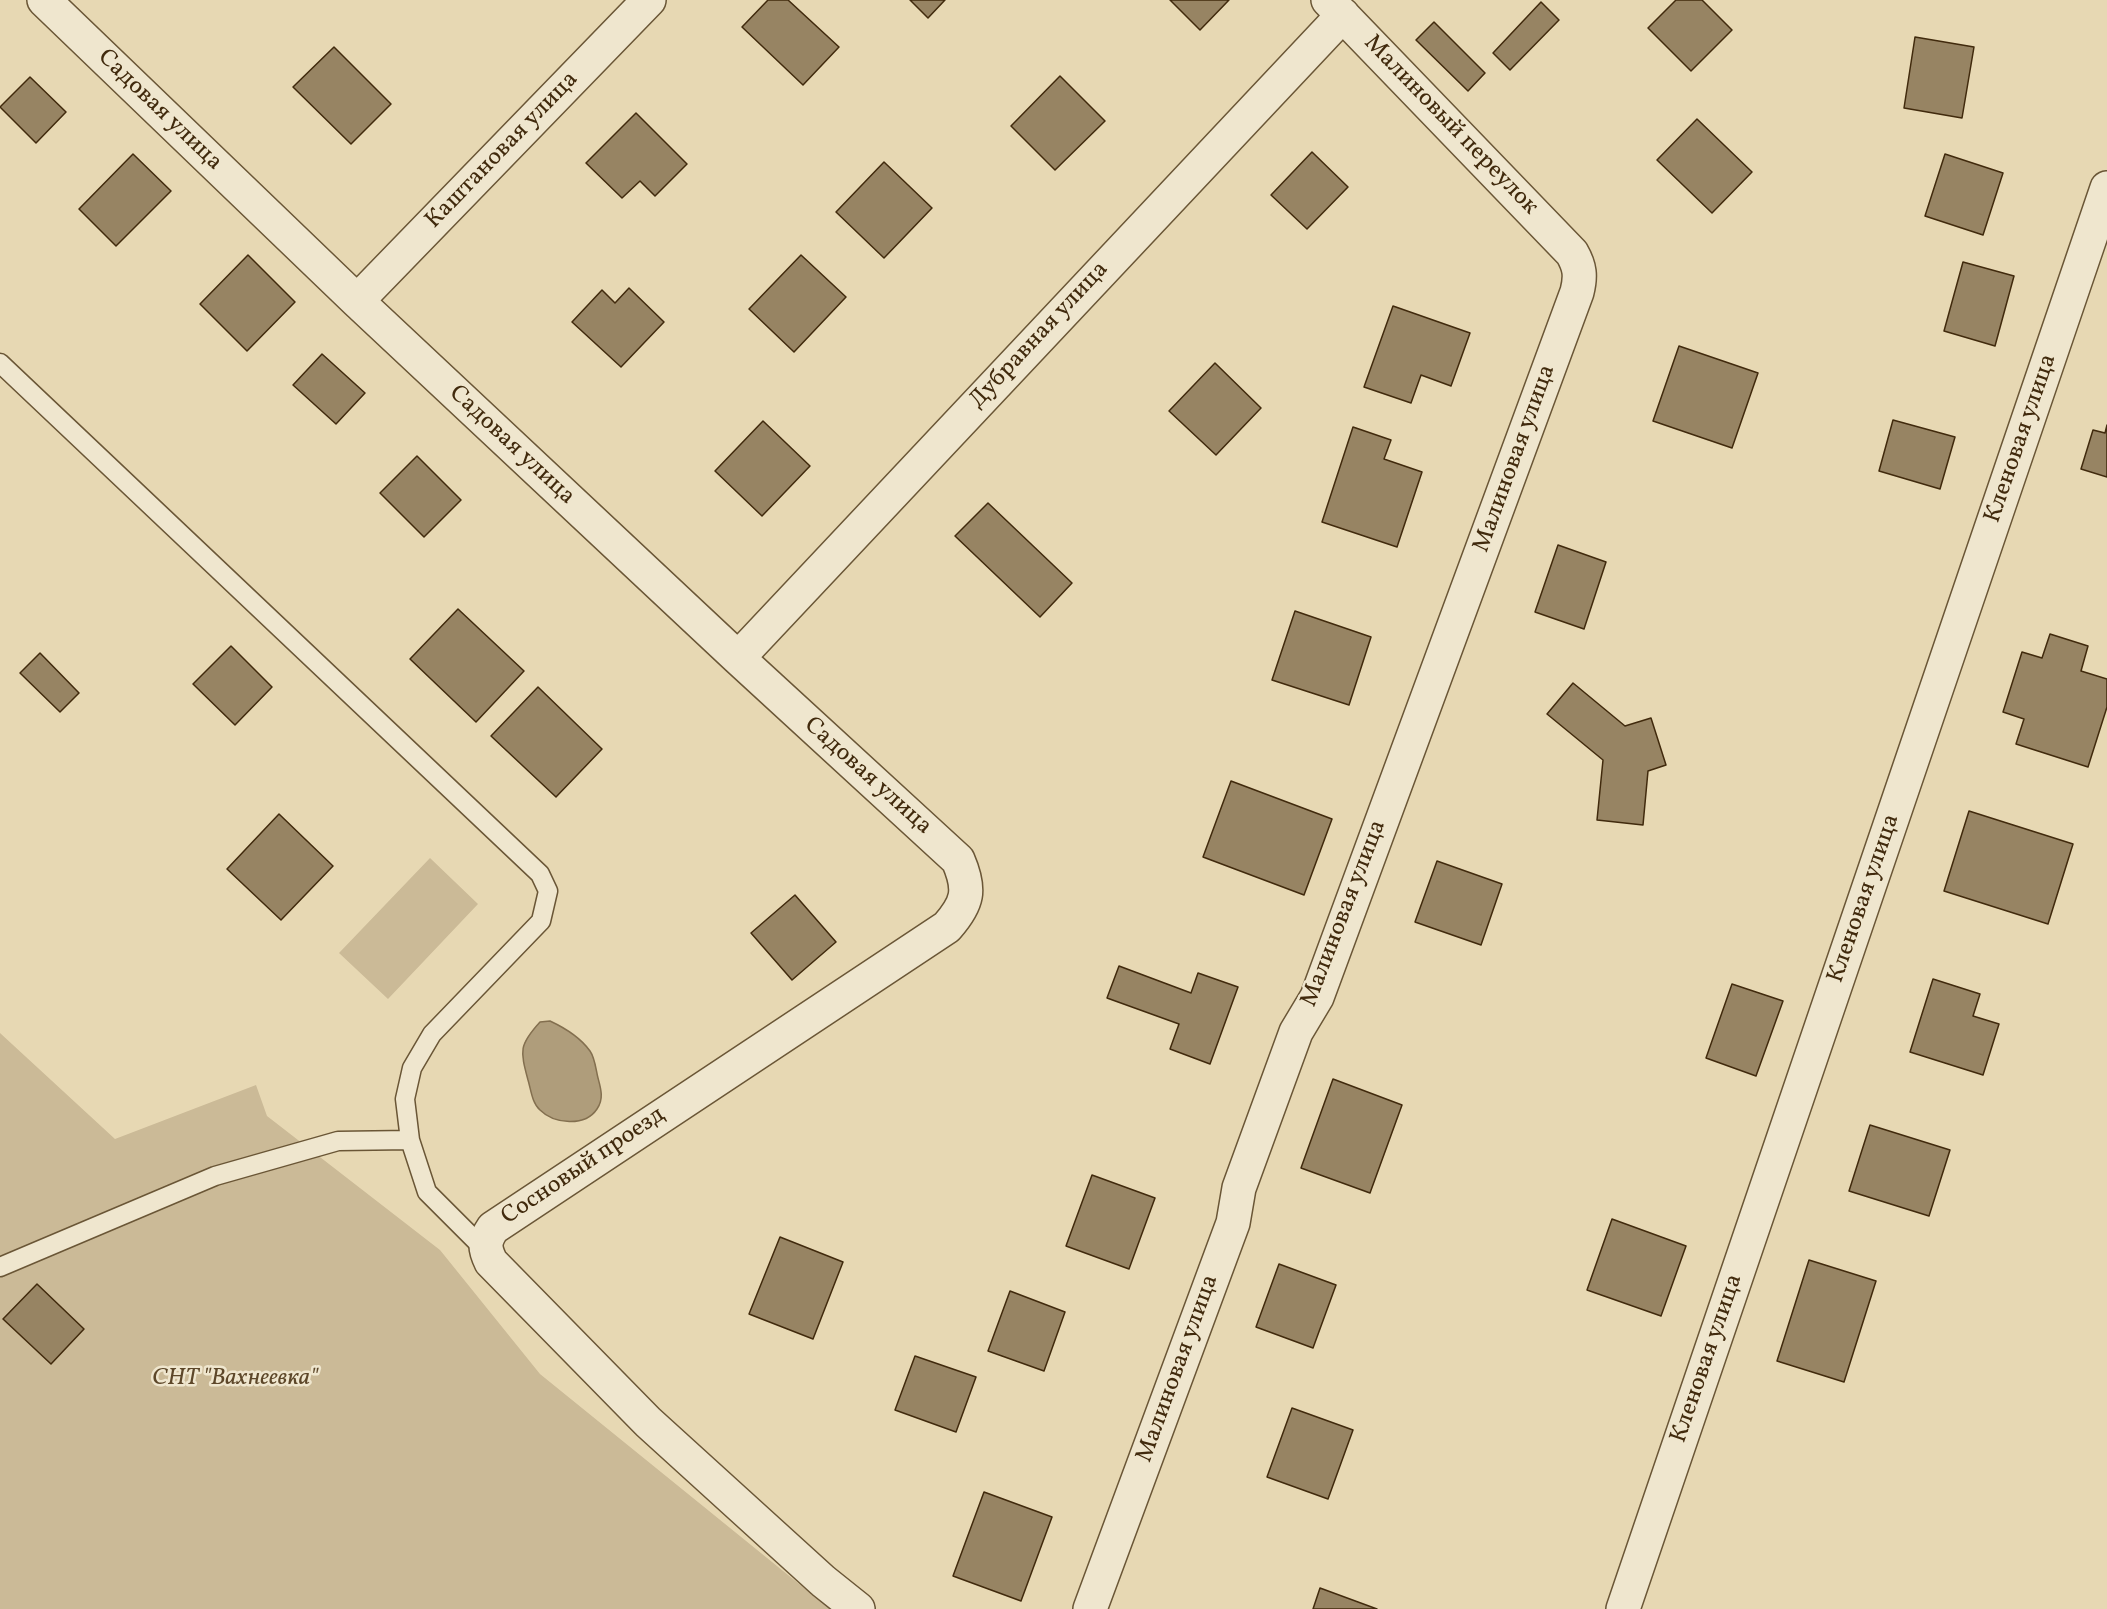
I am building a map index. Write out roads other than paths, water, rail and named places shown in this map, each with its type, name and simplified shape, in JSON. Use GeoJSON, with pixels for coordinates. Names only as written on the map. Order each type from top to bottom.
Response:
{"type":"FeatureCollection","features":[{"type":"Feature","properties":{"kind":"street","name":"Садовая улица"},"geometry":{"type":"LineString","coordinates":[[44,0],[357,301],[738,658],[958,860],[965,877],[966,895]]}},
{"type":"Feature","properties":{"kind":"street","name":"Каштановая улица"},"geometry":{"type":"LineString","coordinates":[[357,301],[649,0]]}},
{"type":"Feature","properties":{"kind":"street","name":"Малиновый переулок"},"geometry":{"type":"LineString","coordinates":[[1336,7],[1572,253]]}},
{"type":"Feature","properties":{"kind":"street","name":"Дубравная улица"},"geometry":{"type":"LineString","coordinates":[[738,658],[1336,7]]}},
{"type":"Feature","properties":{"kind":"street","name":"Кленовая улица"},"geometry":{"type":"LineString","coordinates":[[1623,1609],[2107,188]]}},
{"type":"Feature","properties":{"kind":"street","name":"Малиновая улица"},"geometry":{"type":"LineString","coordinates":[[1090,1609],[1233,1223],[1239,1188],[1292,1043],[1317,997],[1577,292],[1580,272],[1572,253]]}},
{"type":"Feature","properties":{"kind":"street","name":"Сосновый проезд"},"geometry":{"type":"LineString","coordinates":[[858,1609],[823,1581],[648,1422],[491,1262],[485,1250],[486,1238],[493,1228],[946,927],[959,912],[966,895]]}},
{"type":"Feature","properties":{"kind":"lane"},"geometry":{"type":"LineString","coordinates":[[2,368],[540,874],[548,891],[541,921],[432,1034],[412,1068],[405,1099],[410,1140],[428,1192],[485,1250]]}},
{"type":"Feature","properties":{"kind":"lane"},"geometry":{"type":"LineString","coordinates":[[0,1267],[215,1176],[338,1141],[410,1140]]}},
{"type":"Feature","properties":{"kind":"park label","name":"СНТ \"Вахнеевка\""},"geometry":{"type":"Point","coordinates":[235,1380]}}]}
